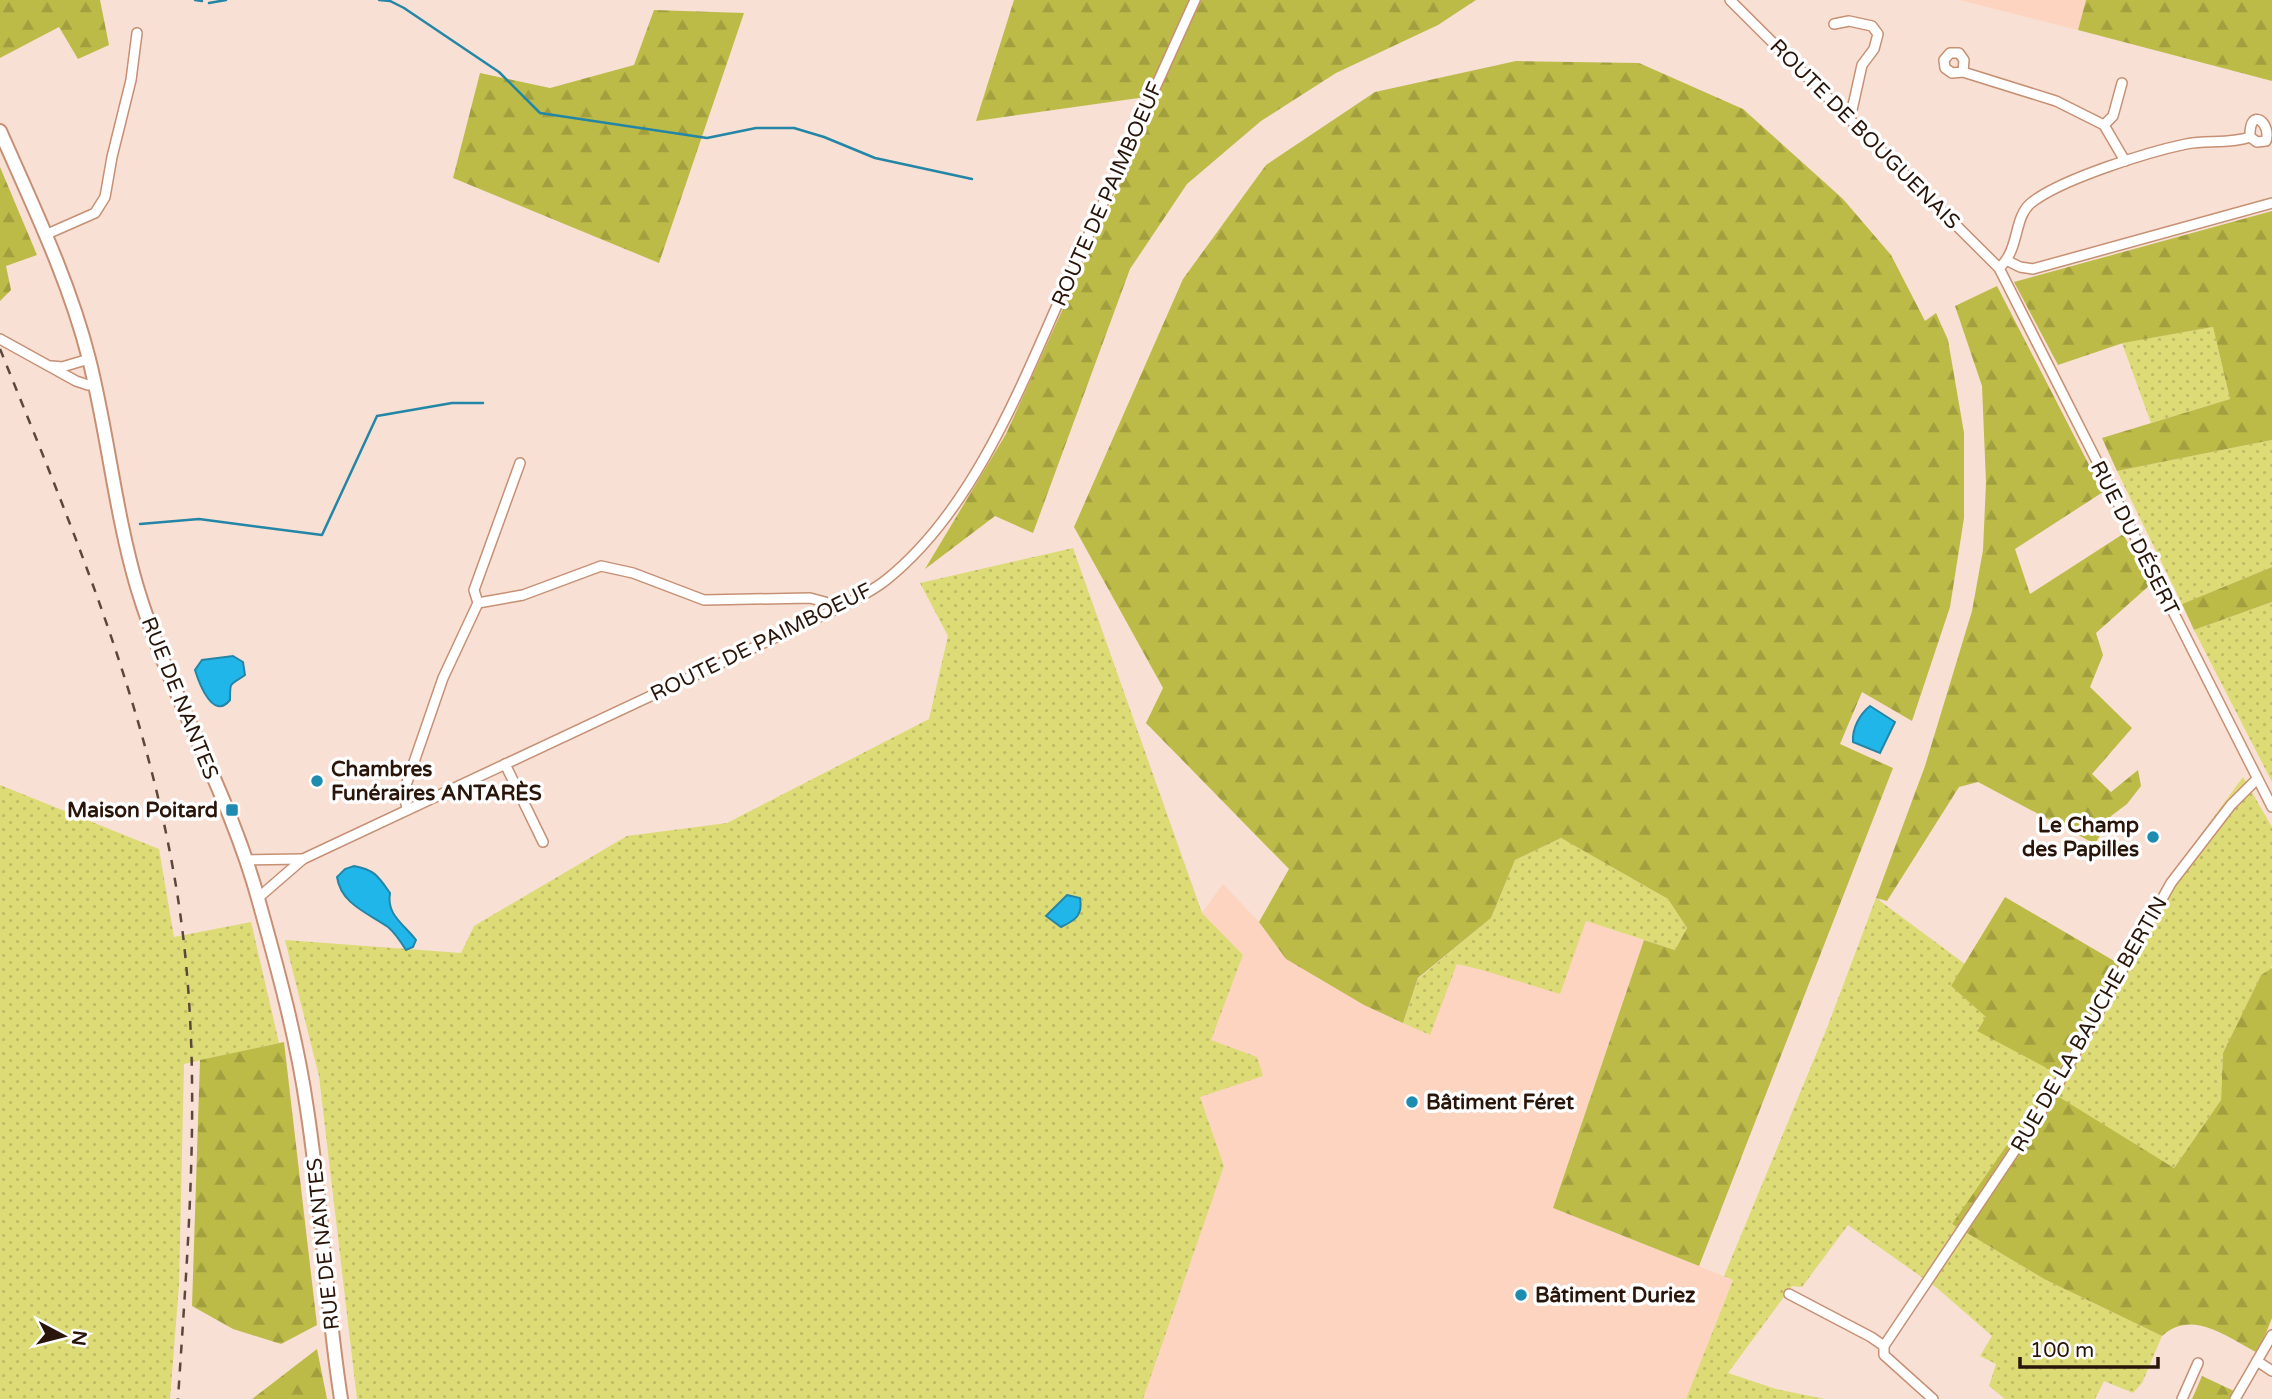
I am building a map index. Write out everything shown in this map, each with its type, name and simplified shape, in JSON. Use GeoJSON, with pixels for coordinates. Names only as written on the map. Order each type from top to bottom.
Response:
{"type":"FeatureCollection","features":[{"type":"Feature","properties":{"kind":"main road","name":"RUE DE NANTES"},"geometry":{"type":"LineString","coordinates":[[0,131],[71,297],[95,384],[123,527],[148,623],[258,898],[306,1098],[341,1399]]}},
{"type":"Feature","properties":{"kind":"street","name":"ROUTE DE PAIMBOEUF"},"geometry":{"type":"LineString","coordinates":[[258,898],[303,859],[865,595],[903,566],[928,540],[968,486],[1011,405],[1195,0]]}},
{"type":"Feature","properties":{"kind":"street","name":"ROUTE DE BOUGUENAIS"},"geometry":{"type":"LineString","coordinates":[[1730,0],[1999,268]]}},
{"type":"Feature","properties":{"kind":"street"},"geometry":{"type":"LineString","coordinates":[[1834,24],[1849,21],[1872,26],[1878,34],[1874,49],[1862,65],[1852,110],[1847,116]]}},
{"type":"Feature","properties":{"kind":"street"},"geometry":{"type":"LineString","coordinates":[[45,235],[95,214],[106,197],[112,157],[131,80],[137,33]]}},
{"type":"Feature","properties":{"kind":"street"},"geometry":{"type":"LineString","coordinates":[[1963,72],[2056,101],[2104,125],[2125,161]]}},
{"type":"Feature","properties":{"kind":"street"},"geometry":{"type":"LineString","coordinates":[[2104,125],[2113,116],[2122,83]]}},
{"type":"Feature","properties":{"kind":"street"},"geometry":{"type":"LineString","coordinates":[[1999,268],[2008,261],[2023,215],[2033,201],[2125,161],[2188,144],[2250,137]]}},
{"type":"Feature","properties":{"kind":"street"},"geometry":{"type":"LineString","coordinates":[[2008,261],[2020,267],[2034,269],[2272,203]]}},
{"type":"Feature","properties":{"kind":"street","name":"RUE DU DÉSERT"},"geometry":{"type":"LineString","coordinates":[[1999,268],[2272,807]]}},
{"type":"Feature","properties":{"kind":"street"},"geometry":{"type":"LineString","coordinates":[[0,339],[76,381],[95,384]]}},
{"type":"Feature","properties":{"kind":"street"},"geometry":{"type":"LineString","coordinates":[[50,366],[62,367],[89,359]]}},
{"type":"Feature","properties":{"kind":"street"},"geometry":{"type":"LineString","coordinates":[[407,810],[404,796],[408,779],[443,678],[478,603],[474,590],[520,463]]}},
{"type":"Feature","properties":{"kind":"street"},"geometry":{"type":"LineString","coordinates":[[478,603],[523,595],[601,566],[633,573],[704,600],[810,598],[825,602],[836,609]]}},
{"type":"Feature","properties":{"kind":"street"},"geometry":{"type":"LineString","coordinates":[[505,764],[543,842]]}},
{"type":"Feature","properties":{"kind":"street","name":"RUE DE LA BAUCHE BERTIN"},"geometry":{"type":"LineString","coordinates":[[1884,1346],[2052,1095],[2171,883],[2231,805],[2256,780]]}},
{"type":"Feature","properties":{"kind":"street","name":"ROUTE DE PAIMBOEUF"},"geometry":{"type":"LineString","coordinates":[[245,860],[303,859]]}},
{"type":"Feature","properties":{"kind":"street"},"geometry":{"type":"LineString","coordinates":[[1789,1294],[1884,1346],[1884,1355],[1933,1399]]}},
{"type":"Feature","properties":{"kind":"street"},"geometry":{"type":"LineString","coordinates":[[2235,1399],[2272,1335]]}},
{"type":"Feature","properties":{"kind":"street"},"geometry":{"type":"LineString","coordinates":[[2257,1361],[2272,1371]]}},
{"type":"Feature","properties":{"kind":"street"},"geometry":{"type":"LineString","coordinates":[[2182,1399],[2198,1363]]}},
{"type":"Feature","properties":{"kind":"shaded area"},"geometry":{"type":"Polygon","coordinates":[[[1959,0],[2086,0],[2078,30],[1959,0]]]}},
{"type":"Feature","properties":{"kind":"shaded area"},"geometry":{"type":"Polygon","coordinates":[[[2213,327],[2230,399],[2151,423],[2122,343],[2213,327]]]}},
{"type":"Feature","properties":{"kind":"shaded area"},"geometry":{"type":"Polygon","coordinates":[[[2272,440],[2272,567],[2182,604],[2117,471],[2272,440]]]}},
{"type":"Feature","properties":{"kind":"shaded area"},"geometry":{"type":"Polygon","coordinates":[[[1073,548],[1202,913],[1243,955],[1211,1040],[1257,1057],[1263,1076],[1200,1097],[1224,1166],[1143,1399],[357,1399],[319,1076],[285,940],[461,953],[474,926],[627,836],[727,823],[929,719],[948,636],[920,583],[1073,548]]]}},
{"type":"Feature","properties":{"kind":"shaded area"},"geometry":{"type":"Polygon","coordinates":[[[2272,602],[2272,782],[2194,630],[2272,602]]]}},
{"type":"Feature","properties":{"kind":"shaded area"},"geometry":{"type":"Polygon","coordinates":[[[2243,777],[2272,827],[2272,965],[2271,969],[2261,975],[2223,1053],[2221,1100],[2173,1169],[1952,1224],[2044,1279],[2162,1336],[2142,1383],[2133,1393],[2104,1381],[2095,1399],[2005,1399],[1989,1386],[1996,1364],[1980,1356],[1992,1336],[1937,1288],[1848,1225],[1802,1287],[1792,1286],[1728,1373],[1776,1389],[1825,1399],[1686,1399],[1733,1280],[1724,1276],[1827,1028],[1876,898],[1965,964],[1951,986],[1987,1017],[1977,1030],[2121,965],[2166,882],[2243,777]]]}},
{"type":"Feature","properties":{"kind":"shaded area"},"geometry":{"type":"Polygon","coordinates":[[[0,785],[159,849],[174,937],[251,922],[279,1043],[184,1064],[179,1285],[170,1399],[0,1399],[0,785]]]}},
{"type":"Feature","properties":{"kind":"shaded area"},"geometry":{"type":"Polygon","coordinates":[[[1561,838],[1668,899],[1687,928],[1675,950],[1586,921],[1560,994],[1457,964],[1430,1035],[1403,1023],[1418,979],[1491,918],[1515,860],[1561,838]]]}},
{"type":"Feature","properties":{"kind":"shaded area"},"geometry":{"type":"Polygon","coordinates":[[[1223,884],[1259,922],[1286,959],[1429,1035],[1457,964],[1482,970],[1586,921],[1644,940],[1553,1208],[1733,1280],[1686,1399],[1143,1399],[1224,1166],[1200,1097],[1257,1057],[1211,1040],[1243,955],[1202,913],[1223,884]]]}},
{"type":"Feature","properties":{"kind":"green space"},"geometry":{"type":"Polygon","coordinates":[[[0,0],[100,0],[109,45],[78,59],[59,27],[0,58],[0,0]]]}},
{"type":"Feature","properties":{"kind":"green space"},"geometry":{"type":"Polygon","coordinates":[[[1014,0],[1476,0],[1438,25],[1336,73],[1261,121],[1187,184],[1130,269],[1033,533],[995,516],[925,569],[1006,434],[1160,95],[976,121],[1014,0]]]}},
{"type":"Feature","properties":{"kind":"green space"},"geometry":{"type":"Polygon","coordinates":[[[2086,0],[2272,0],[2272,81],[2078,30],[2086,0]]]}},
{"type":"Feature","properties":{"kind":"green space"},"geometry":{"type":"Polygon","coordinates":[[[654,10],[744,13],[659,263],[453,178],[480,73],[550,88],[634,65],[654,10]]]}},
{"type":"Feature","properties":{"kind":"green space"},"geometry":{"type":"Polygon","coordinates":[[[1516,61],[1639,63],[1743,109],[1843,199],[1891,255],[1925,321],[1936,313],[1948,340],[1964,433],[1964,518],[1950,607],[1912,721],[1862,692],[1840,744],[1893,768],[1699,1266],[1553,1208],[1644,940],[1675,950],[1687,928],[1668,899],[1561,838],[1515,860],[1491,918],[1418,978],[1403,1023],[1364,1005],[1286,959],[1259,922],[1289,869],[1146,723],[1163,688],[1074,527],[1183,279],[1266,165],[1375,92],[1516,61]]]}},
{"type":"Feature","properties":{"kind":"green space"},"geometry":{"type":"Polygon","coordinates":[[[0,167],[37,255],[6,266],[11,290],[0,301],[0,167]]]}},
{"type":"Feature","properties":{"kind":"green space"},"geometry":{"type":"Polygon","coordinates":[[[2272,211],[2272,440],[2117,471],[2102,438],[2230,399],[2213,327],[2123,343],[2058,365],[2014,282],[2272,211]]]}},
{"type":"Feature","properties":{"kind":"green space"},"geometry":{"type":"Polygon","coordinates":[[[1997,286],[2103,492],[2015,549],[2030,594],[2123,534],[2151,584],[2096,633],[2103,655],[2090,687],[2132,728],[2092,774],[2111,792],[2138,770],[2141,786],[2127,804],[2111,816],[2095,844],[1978,782],[1959,787],[1887,901],[1876,898],[1925,766],[1972,611],[1983,550],[1986,482],[1982,386],[1955,306],[1997,286]]]}},
{"type":"Feature","properties":{"kind":"green space"},"geometry":{"type":"Polygon","coordinates":[[[2272,567],[2272,602],[2194,630],[2182,604],[2272,567]]]}},
{"type":"Feature","properties":{"kind":"green space"},"geometry":{"type":"Polygon","coordinates":[[[2005,897],[2121,965],[2056,1073],[1977,1031],[1986,1017],[1951,986],[2005,897]]]}},
{"type":"Feature","properties":{"kind":"green space"},"geometry":{"type":"Polygon","coordinates":[[[2272,968],[2272,1318],[2258,1353],[2210,1328],[2198,1325],[2174,1328],[2162,1336],[2044,1279],[1952,1224],[2046,1089],[2174,1168],[2221,1100],[2223,1053],[2261,975],[2272,968]]]}},
{"type":"Feature","properties":{"kind":"green space"},"geometry":{"type":"Polygon","coordinates":[[[284,1042],[317,1325],[281,1344],[233,1329],[192,1306],[200,1060],[284,1042]]]}},
{"type":"Feature","properties":{"kind":"green space"},"geometry":{"type":"Polygon","coordinates":[[[317,1349],[327,1399],[252,1399],[317,1349]]]}},
{"type":"Feature","properties":{"kind":"green space"},"geometry":{"type":"Polygon","coordinates":[[[2202,1376],[2234,1391],[2229,1399],[2192,1399],[2202,1376]]]}},
{"type":"Feature","properties":{"kind":"water"},"geometry":{"type":"Polygon","coordinates":[[[233,656],[243,662],[245,675],[232,684],[230,700],[218,706],[208,698],[195,670],[202,660],[233,656]]]}},
{"type":"Feature","properties":{"kind":"water"},"geometry":{"type":"Polygon","coordinates":[[[1870,706],[1895,722],[1880,753],[1853,742],[1857,722],[1870,706]]]}},
{"type":"Feature","properties":{"kind":"water"},"geometry":{"type":"Polygon","coordinates":[[[354,866],[371,872],[382,882],[390,893],[389,901],[393,913],[416,940],[413,947],[406,950],[388,927],[357,907],[344,894],[337,877],[345,869],[354,866]]]}},
{"type":"Feature","properties":{"kind":"water"},"geometry":{"type":"Polygon","coordinates":[[[1067,895],[1080,898],[1080,909],[1074,919],[1061,927],[1046,916],[1067,895]]]}},
{"type":"Feature","properties":{"kind":"waterway"},"geometry":{"type":"LineString","coordinates":[[195,0],[202,1]]}},
{"type":"Feature","properties":{"kind":"waterway"},"geometry":{"type":"LineString","coordinates":[[209,3],[226,0]]}},
{"type":"Feature","properties":{"kind":"waterway"},"geometry":{"type":"LineString","coordinates":[[379,0],[390,1],[404,8],[499,72],[540,113],[707,138],[756,128],[794,128],[875,158],[972,179]]}},
{"type":"Feature","properties":{"kind":"waterway"},"geometry":{"type":"LineString","coordinates":[[140,524],[199,519],[322,535],[377,416],[452,403],[483,403]]}},
{"type":"Feature","properties":{"kind":"railway"},"geometry":{"type":"LineString","coordinates":[[0,349],[57,490],[110,633],[133,705],[170,852],[188,986],[192,1104],[189,1222],[178,1399]]}},
{"type":"Feature","properties":{"kind":"place","name":"Chambres Funéraires ANTARÈS"},"geometry":{"type":"Point","coordinates":[317,781]}},
{"type":"Feature","properties":{"kind":"place","name":"Maison Poitard"},"geometry":{"type":"Point","coordinates":[232,810]}},
{"type":"Feature","properties":{"kind":"place","name":"Le Champ des Papilles"},"geometry":{"type":"Point","coordinates":[2153,837]}},
{"type":"Feature","properties":{"kind":"place","name":"Bâtiment Féret"},"geometry":{"type":"Point","coordinates":[1412,1102]}},
{"type":"Feature","properties":{"kind":"place","name":"Bâtiment Duriez"},"geometry":{"type":"Point","coordinates":[1521,1295]}}]}
